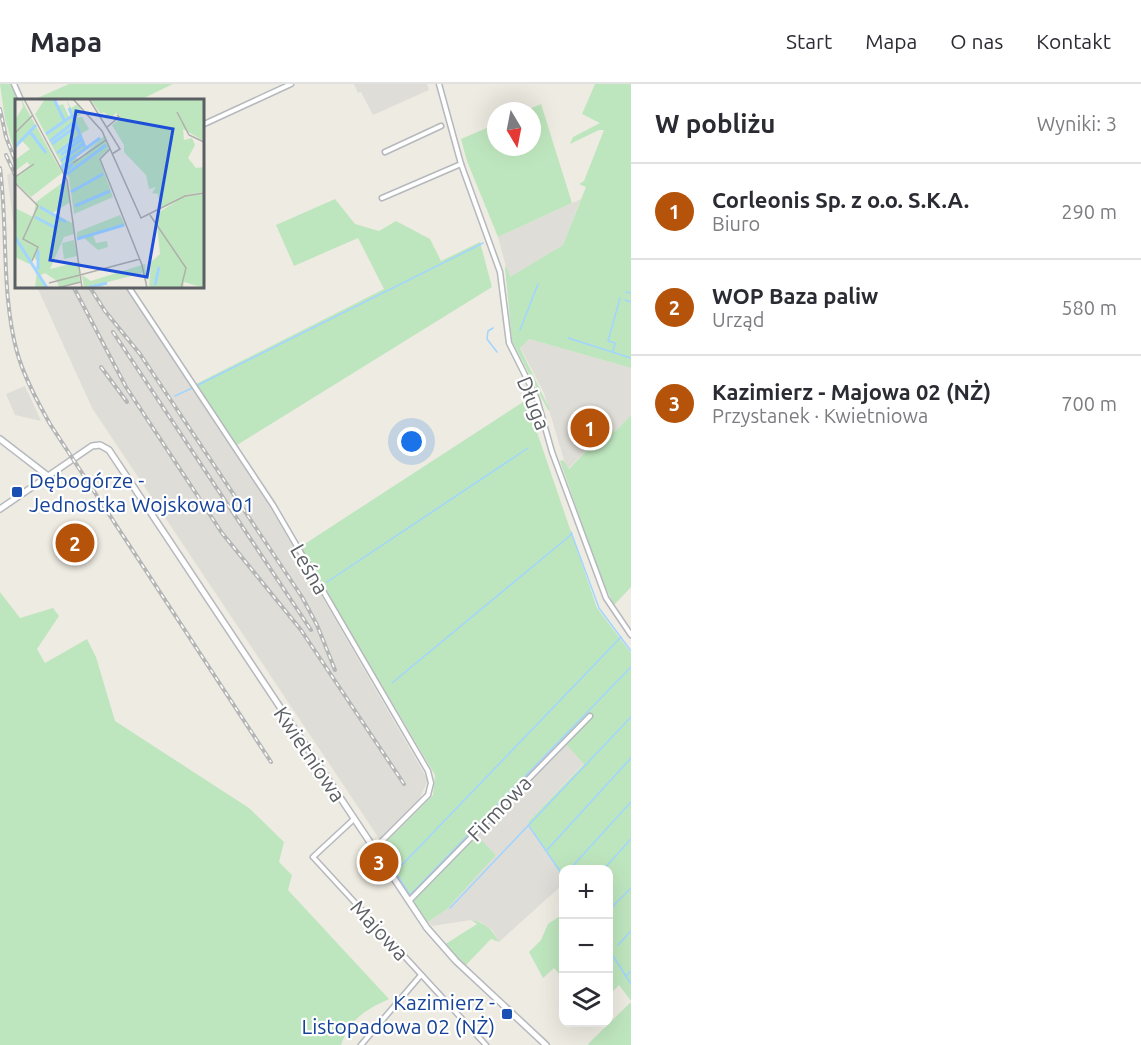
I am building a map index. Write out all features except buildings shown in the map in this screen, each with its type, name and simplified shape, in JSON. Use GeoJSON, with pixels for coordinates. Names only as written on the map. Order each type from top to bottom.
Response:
{"type":"FeatureCollection","features":[{"type":"Feature","properties":{"kind":"street"},"geometry":{"type":"LineString","coordinates":[[14,84],[21,99]]}},
{"type":"Feature","properties":{"kind":"street"},"geometry":{"type":"LineString","coordinates":[[204,124],[291,84]]}},
{"type":"Feature","properties":{"kind":"street","name":"Długa"},"geometry":{"type":"LineString","coordinates":[[439,84],[461,164],[500,272],[509,343],[537,399],[552,452],[606,598],[631,635]]}},
{"type":"Feature","properties":{"kind":"street"},"geometry":{"type":"LineString","coordinates":[[386,152],[441,126]]}},
{"type":"Feature","properties":{"kind":"street"},"geometry":{"type":"LineString","coordinates":[[382,198],[461,164]]}},
{"type":"Feature","properties":{"kind":"street","name":"Leśna"},"geometry":{"type":"LineString","coordinates":[[129,288],[273,505],[428,771],[431,789],[423,802],[374,849]]}},
{"type":"Feature","properties":{"kind":"street"},"geometry":{"type":"LineString","coordinates":[[0,439],[48,476],[0,509]]}},
{"type":"Feature","properties":{"kind":"street","name":"Kwietniowa"},"geometry":{"type":"LineString","coordinates":[[48,476],[97,445],[103,446],[112,454],[427,928],[456,961],[546,1045]]}},
{"type":"Feature","properties":{"kind":"street","name":"Firmowa"},"geometry":{"type":"LineString","coordinates":[[409,901],[590,716]]}},
{"type":"Feature","properties":{"kind":"street","name":"Majowa"},"geometry":{"type":"LineString","coordinates":[[354,819],[313,857],[486,1045]]}},
{"type":"Feature","properties":{"kind":"street"},"geometry":{"type":"LineString","coordinates":[[361,1045],[422,975]]}},
{"type":"Feature","properties":{"kind":"shaded area"},"geometry":{"type":"Polygon","coordinates":[[[354,84],[427,84],[429,90],[373,115],[354,84]]]}},
{"type":"Feature","properties":{"kind":"shaded area"},"geometry":{"type":"Polygon","coordinates":[[[15,171],[15,235],[7,175],[15,171]]]}},
{"type":"Feature","properties":{"kind":"shaded area"},"geometry":{"type":"Polygon","coordinates":[[[581,199],[563,245],[509,278],[498,237],[581,199]]]}},
{"type":"Feature","properties":{"kind":"shaded area"},"geometry":{"type":"Polygon","coordinates":[[[37,288],[127,288],[270,507],[428,780],[418,802],[380,840],[92,408],[37,288]]]}},
{"type":"Feature","properties":{"kind":"shaded area"},"geometry":{"type":"Polygon","coordinates":[[[529,339],[631,368],[631,415],[615,432],[609,427],[567,470],[544,393],[520,347],[529,339]]]}},
{"type":"Feature","properties":{"kind":"shaded area"},"geometry":{"type":"Polygon","coordinates":[[[25,386],[41,421],[15,415],[6,394],[25,386]]]}},
{"type":"Feature","properties":{"kind":"shaded area"},"geometry":{"type":"Polygon","coordinates":[[[561,739],[584,763],[528,822],[559,872],[559,888],[499,942],[493,931],[481,922],[471,920],[432,926],[428,922],[447,909],[496,855],[475,835],[412,902],[409,896],[561,739]]]}},
{"type":"Feature","properties":{"kind":"green space"},"geometry":{"type":"Polygon","coordinates":[[[0,84],[17,84],[24,99],[15,99],[15,154],[5,119],[0,84]]]}},
{"type":"Feature","properties":{"kind":"green space"},"geometry":{"type":"Polygon","coordinates":[[[69,84],[173,84],[142,99],[35,99],[69,84]]]}},
{"type":"Feature","properties":{"kind":"green space"},"geometry":{"type":"Polygon","coordinates":[[[595,84],[631,84],[631,368],[529,339],[520,348],[550,410],[548,410],[512,341],[505,268],[506,266],[510,277],[563,245],[586,187],[579,184],[584,181],[604,130],[599,130],[570,144],[573,137],[600,123],[582,114],[595,84]]]}},
{"type":"Feature","properties":{"kind":"green space"},"geometry":{"type":"Polygon","coordinates":[[[541,104],[572,203],[498,237],[467,161],[461,139],[487,128],[487,156],[541,156],[541,104]]]}},
{"type":"Feature","properties":{"kind":"green space"},"geometry":{"type":"Polygon","coordinates":[[[335,199],[355,224],[379,231],[396,221],[430,239],[441,261],[480,242],[492,287],[237,445],[196,384],[384,289],[358,238],[294,266],[276,225],[335,199]]]}},
{"type":"Feature","properties":{"kind":"green space"},"geometry":{"type":"Polygon","coordinates":[[[526,400],[597,608],[631,653],[631,1001],[619,985],[613,991],[613,865],[559,865],[559,872],[528,822],[584,764],[561,739],[409,896],[381,847],[433,795],[435,775],[300,547],[526,400]]]}},
{"type":"Feature","properties":{"kind":"green space"},"geometry":{"type":"Polygon","coordinates":[[[631,415],[631,587],[614,605],[601,578],[560,461],[563,460],[569,469],[609,427],[615,432],[631,415]]]}},
{"type":"Feature","properties":{"kind":"green space"},"geometry":{"type":"Polygon","coordinates":[[[0,592],[20,618],[53,608],[59,616],[37,649],[45,663],[87,639],[96,657],[115,721],[249,808],[284,842],[279,862],[292,875],[288,890],[389,999],[359,1016],[349,1028],[341,1045],[0,1045],[0,592]]]}},
{"type":"Feature","properties":{"kind":"green space"},"geometry":{"type":"Polygon","coordinates":[[[475,834],[496,855],[447,909],[428,922],[412,902],[475,834]]]}},
{"type":"Feature","properties":{"kind":"green space"},"geometry":{"type":"Polygon","coordinates":[[[559,917],[559,974],[554,968],[543,978],[529,952],[541,940],[548,924],[559,917]]]}},
{"type":"Feature","properties":{"kind":"green space"},"geometry":{"type":"Polygon","coordinates":[[[471,920],[488,927],[499,942],[491,939],[465,966],[444,945],[477,924],[471,920]]]}},
{"type":"Feature","properties":{"kind":"green space"},"geometry":{"type":"Polygon","coordinates":[[[631,1002],[631,1045],[589,1045],[605,1027],[613,1027],[613,1020],[631,1002]]]}},
{"type":"Feature","properties":{"kind":"waterway"},"geometry":{"type":"LineString","coordinates":[[198,385],[483,243]]}},
{"type":"Feature","properties":{"kind":"waterway"},"geometry":{"type":"LineString","coordinates":[[520,330],[538,284]]}},
{"type":"Feature","properties":{"kind":"waterway"},"geometry":{"type":"LineString","coordinates":[[626,292],[631,293]]}},
{"type":"Feature","properties":{"kind":"waterway"},"geometry":{"type":"LineString","coordinates":[[613,351],[615,343],[608,341],[620,298]]}},
{"type":"Feature","properties":{"kind":"waterway"},"geometry":{"type":"LineString","coordinates":[[625,300],[631,302]]}},
{"type":"Feature","properties":{"kind":"waterway"},"geometry":{"type":"LineString","coordinates":[[493,328],[488,331],[487,339],[497,352]]}},
{"type":"Feature","properties":{"kind":"waterway"},"geometry":{"type":"LineString","coordinates":[[568,338],[631,358]]}},
{"type":"Feature","properties":{"kind":"waterway"},"geometry":{"type":"LineString","coordinates":[[175,396],[192,388]]}},
{"type":"Feature","properties":{"kind":"waterway"},"geometry":{"type":"LineString","coordinates":[[327,582],[528,448]]}},
{"type":"Feature","properties":{"kind":"waterway"},"geometry":{"type":"LineString","coordinates":[[571,532],[599,608],[631,651]]}},
{"type":"Feature","properties":{"kind":"waterway"},"geometry":{"type":"LineString","coordinates":[[392,683],[572,534]]}},
{"type":"Feature","properties":{"kind":"waterway"},"geometry":{"type":"LineString","coordinates":[[401,866],[621,637]]}},
{"type":"Feature","properties":{"kind":"waterway"},"geometry":{"type":"LineString","coordinates":[[381,850],[410,895],[631,667]]}},
{"type":"Feature","properties":{"kind":"waterway"},"geometry":{"type":"LineString","coordinates":[[450,908],[631,717]]}},
{"type":"Feature","properties":{"kind":"waterway"},"geometry":{"type":"LineString","coordinates":[[547,850],[631,758]]}},
{"type":"Feature","properties":{"kind":"waterway"},"geometry":{"type":"LineString","coordinates":[[574,865],[631,802]]}},
{"type":"Feature","properties":{"kind":"waterway"},"geometry":{"type":"LineString","coordinates":[[529,826],[559,870]]}},
{"type":"Feature","properties":{"kind":"waterway"},"geometry":{"type":"LineString","coordinates":[[608,865],[631,839]]}},
{"type":"Feature","properties":{"kind":"waterway"},"geometry":{"type":"LineString","coordinates":[[613,906],[631,888]]}},
{"type":"Feature","properties":{"kind":"waterway"},"geometry":{"type":"LineString","coordinates":[[618,945],[631,931]]}},
{"type":"Feature","properties":{"kind":"waterway"},"geometry":{"type":"LineString","coordinates":[[613,956],[631,984]]}},
{"type":"Feature","properties":{"kind":"waterway"},"geometry":{"type":"LineString","coordinates":[[626,976],[631,971]]}},
{"type":"Feature","properties":{"kind":"railway"},"geometry":{"type":"LineString","coordinates":[[0,109],[6,137],[15,160]]}},
{"type":"Feature","properties":{"kind":"railway"},"geometry":{"type":"LineString","coordinates":[[6,155],[15,175]]}},
{"type":"Feature","properties":{"kind":"railway"},"geometry":{"type":"LineString","coordinates":[[0,168],[9,307],[17,352],[27,380],[50,424],[271,762]]}},
{"type":"Feature","properties":{"kind":"railway"},"geometry":{"type":"LineString","coordinates":[[74,288],[126,387],[222,533],[301,630],[404,784]]}},
{"type":"Feature","properties":{"kind":"railway"},"geometry":{"type":"LineString","coordinates":[[90,288],[105,311],[140,354],[302,597],[317,625],[335,670]]}},
{"type":"Feature","properties":{"kind":"railway"},"geometry":{"type":"LineString","coordinates":[[113,332],[311,630]]}},
{"type":"Feature","properties":{"kind":"railway"},"geometry":{"type":"LineString","coordinates":[[101,367],[127,402]]}},
{"type":"Feature","properties":{"kind":"place","name":"Corleonis Sp. z o.o. S.K.A."},"geometry":{"type":"Point","coordinates":[590,428]}},
{"type":"Feature","properties":{"kind":"place","name":"Dębogórze - Jednostka Wojskowa 01"},"geometry":{"type":"Point","coordinates":[17,492]}},
{"type":"Feature","properties":{"kind":"place","name":"WOP Baza paliw"},"geometry":{"type":"Point","coordinates":[75,543]}},
{"type":"Feature","properties":{"kind":"place","name":"Kazimierz - Majowa 02 (NŻ)"},"geometry":{"type":"Point","coordinates":[379,862]}},
{"type":"Feature","properties":{"kind":"place","name":"Kazimierz - Listopadowa 02 (NŻ)"},"geometry":{"type":"Point","coordinates":[507,1014]}}]}
